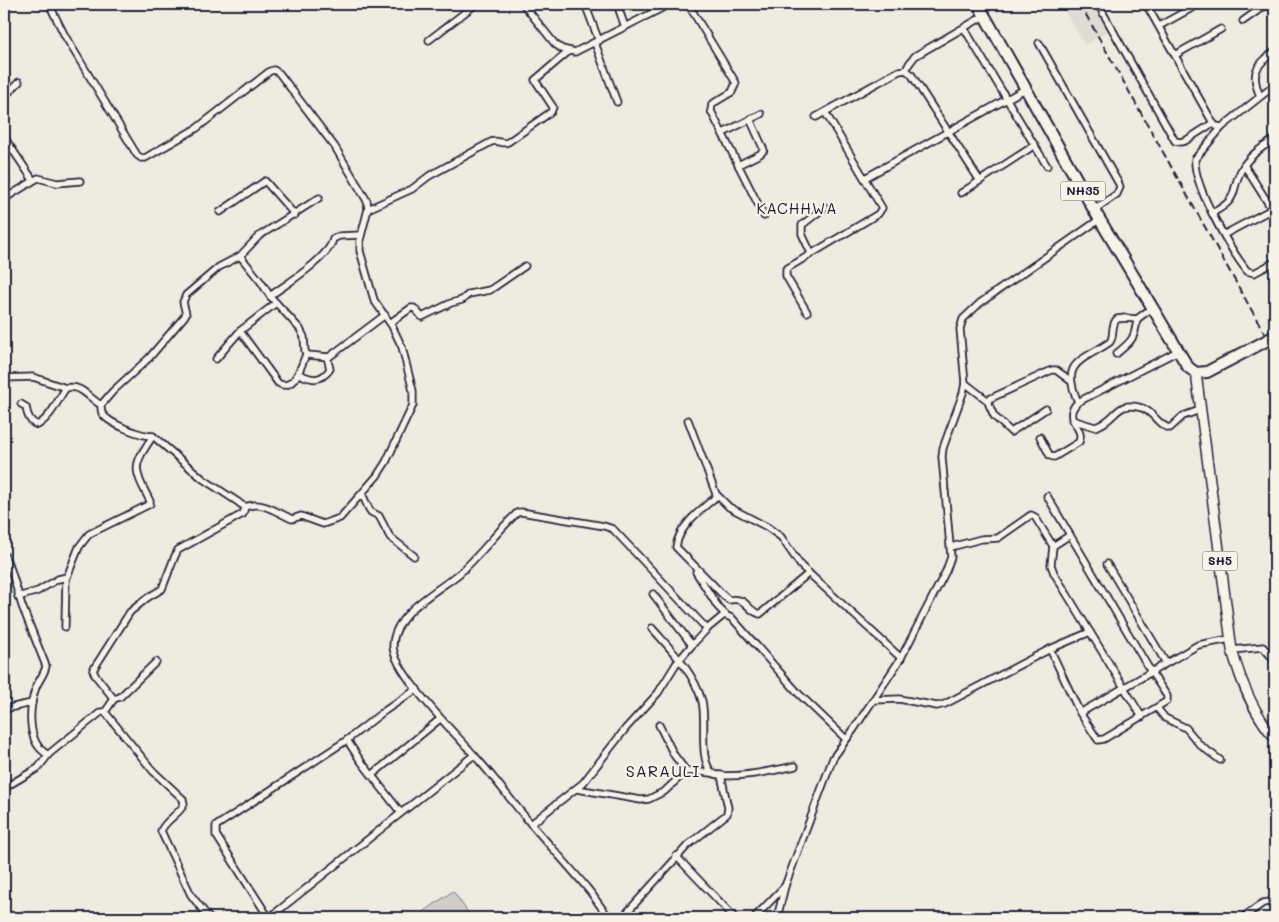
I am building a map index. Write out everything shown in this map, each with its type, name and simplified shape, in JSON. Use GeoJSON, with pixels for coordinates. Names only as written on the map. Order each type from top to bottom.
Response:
{"type":"FeatureCollection","features":[{"type":"Feature","properties":{"kind":"highway","name":"NH35"},"geometry":{"type":"LineString","coordinates":[[978,4],[1152,308],[1188,367],[1196,373]]}},
{"type":"Feature","properties":{"kind":"highway"},"geometry":{"type":"LineString","coordinates":[[1196,373],[1207,372],[1275,336]]}},
{"type":"Feature","properties":{"kind":"main road","name":"SH5"},"geometry":{"type":"LineString","coordinates":[[1196,373],[1232,650],[1237,669],[1251,703],[1275,738]]}},
{"type":"Feature","properties":{"kind":"street"},"geometry":{"type":"LineString","coordinates":[[49,4],[65,36],[142,159],[197,128],[270,71],[274,70],[279,73],[335,147],[365,197],[368,209],[360,251],[373,296],[402,347],[413,391],[413,405],[383,468],[340,518],[323,524],[301,516],[292,519],[258,505],[245,507],[203,479],[154,436],[126,430],[105,417],[101,412],[101,405],[113,391],[149,358],[184,318],[186,314],[184,302],[186,295],[219,267],[240,256],[259,236],[319,198]]}},
{"type":"Feature","properties":{"kind":"street"},"geometry":{"type":"LineString","coordinates":[[428,40],[476,4]]}},
{"type":"Feature","properties":{"kind":"street"},"geometry":{"type":"LineString","coordinates":[[523,4],[555,44],[568,52],[583,50],[670,4]]}},
{"type":"Feature","properties":{"kind":"street"},"geometry":{"type":"LineString","coordinates":[[584,4],[617,102]]}},
{"type":"Feature","properties":{"kind":"street"},"geometry":{"type":"LineString","coordinates":[[617,4],[625,27]]}},
{"type":"Feature","properties":{"kind":"street"},"geometry":{"type":"LineString","coordinates":[[688,4],[736,83],[732,92],[716,101],[711,107],[764,216]]}},
{"type":"Feature","properties":{"kind":"street"},"geometry":{"type":"LineString","coordinates":[[1098,4],[1175,141],[1185,141],[1213,123]]}},
{"type":"Feature","properties":{"kind":"street"},"geometry":{"type":"LineString","coordinates":[[1146,4],[1213,123],[1216,126],[1222,127]]}},
{"type":"Feature","properties":{"kind":"street"},"geometry":{"type":"LineString","coordinates":[[1159,26],[1189,6],[1199,4]]}},
{"type":"Feature","properties":{"kind":"street"},"geometry":{"type":"LineString","coordinates":[[1243,21],[1267,4]]}},
{"type":"Feature","properties":{"kind":"street"},"geometry":{"type":"LineString","coordinates":[[906,70],[908,64],[915,56],[984,16]]}},
{"type":"Feature","properties":{"kind":"street"},"geometry":{"type":"LineString","coordinates":[[964,28],[1047,166]]}},
{"type":"Feature","properties":{"kind":"street"},"geometry":{"type":"LineString","coordinates":[[1175,55],[1221,29]]}},
{"type":"Feature","properties":{"kind":"street"},"geometry":{"type":"LineString","coordinates":[[777,918],[786,886],[834,755],[874,700],[900,658],[946,571],[951,557],[942,456],[965,383],[960,329],[963,319],[969,311],[1097,214],[1120,191],[1119,184],[1039,43]]}},
{"type":"Feature","properties":{"kind":"street"},"geometry":{"type":"LineString","coordinates":[[1260,96],[1254,75],[1260,63],[1275,50]]}},
{"type":"Feature","properties":{"kind":"street"},"geometry":{"type":"LineString","coordinates":[[368,209],[409,190],[429,176],[490,142],[508,142],[551,112],[553,107],[536,84],[536,80],[568,52]]}},
{"type":"Feature","properties":{"kind":"street"},"geometry":{"type":"LineString","coordinates":[[816,116],[899,71],[906,70]]}},
{"type":"Feature","properties":{"kind":"street"},"geometry":{"type":"LineString","coordinates":[[906,70],[980,181]]}},
{"type":"Feature","properties":{"kind":"street"},"geometry":{"type":"LineString","coordinates":[[4,97],[19,82]]}},
{"type":"Feature","properties":{"kind":"street"},"geometry":{"type":"LineString","coordinates":[[1275,85],[1222,127],[1197,155],[1194,162],[1200,186],[1212,213],[1243,266],[1251,273],[1254,273],[1275,262]]}},
{"type":"Feature","properties":{"kind":"street"},"geometry":{"type":"LineString","coordinates":[[865,178],[1026,89]]}},
{"type":"Feature","properties":{"kind":"street"},"geometry":{"type":"LineString","coordinates":[[807,312],[785,272],[789,266],[881,211],[881,205],[825,112]]}},
{"type":"Feature","properties":{"kind":"street"},"geometry":{"type":"LineString","coordinates":[[723,133],[761,114]]}},
{"type":"Feature","properties":{"kind":"street"},"geometry":{"type":"LineString","coordinates":[[738,165],[764,150],[750,119]]}},
{"type":"Feature","properties":{"kind":"street"},"geometry":{"type":"LineString","coordinates":[[4,138],[33,180]]}},
{"type":"Feature","properties":{"kind":"street"},"geometry":{"type":"LineString","coordinates":[[1212,213],[1231,200],[1244,165],[1252,156],[1275,138]]}},
{"type":"Feature","properties":{"kind":"street"},"geometry":{"type":"LineString","coordinates":[[960,193],[1035,145]]}},
{"type":"Feature","properties":{"kind":"street"},"geometry":{"type":"LineString","coordinates":[[1225,234],[1274,212],[1244,165]]}},
{"type":"Feature","properties":{"kind":"street"},"geometry":{"type":"LineString","coordinates":[[4,197],[40,178],[57,183],[80,181]]}},
{"type":"Feature","properties":{"kind":"street"},"geometry":{"type":"LineString","coordinates":[[220,212],[264,180],[295,214]]}},
{"type":"Feature","properties":{"kind":"street"},"geometry":{"type":"LineString","coordinates":[[811,253],[802,234],[802,225],[825,207]]}},
{"type":"Feature","properties":{"kind":"street"},"geometry":{"type":"LineString","coordinates":[[270,296],[310,267],[332,244],[333,239],[339,236],[362,235]]}},
{"type":"Feature","properties":{"kind":"street"},"geometry":{"type":"LineString","coordinates":[[240,256],[270,296],[303,333],[306,354],[299,374],[285,385],[279,384],[240,331]]}},
{"type":"Feature","properties":{"kind":"street"},"geometry":{"type":"LineString","coordinates":[[390,323],[411,308],[414,308],[422,317],[451,303],[462,300],[469,294],[490,290],[525,266]]}},
{"type":"Feature","properties":{"kind":"street"},"geometry":{"type":"LineString","coordinates":[[216,359],[240,331],[276,302]]}},
{"type":"Feature","properties":{"kind":"street"},"geometry":{"type":"LineString","coordinates":[[1078,402],[1071,380],[1075,366],[1080,360],[1112,340],[1112,327],[1117,319],[1137,319],[1152,308]]}},
{"type":"Feature","properties":{"kind":"street"},"geometry":{"type":"LineString","coordinates":[[306,354],[327,357],[384,315]]}},
{"type":"Feature","properties":{"kind":"street"},"geometry":{"type":"LineString","coordinates":[[1116,354],[1133,340],[1136,333],[1137,319]]}},
{"type":"Feature","properties":{"kind":"street"},"geometry":{"type":"LineString","coordinates":[[1040,437],[1050,456],[1054,458],[1079,442],[1080,434],[1072,420],[1071,413],[1078,402],[1178,351]]}},
{"type":"Feature","properties":{"kind":"street"},"geometry":{"type":"LineString","coordinates":[[299,374],[312,380],[321,378],[330,369],[327,357]]}},
{"type":"Feature","properties":{"kind":"street"},"geometry":{"type":"LineString","coordinates":[[987,400],[1052,370],[1071,380]]}},
{"type":"Feature","properties":{"kind":"street"},"geometry":{"type":"LineString","coordinates":[[4,378],[33,377],[66,388],[71,387],[83,390],[90,399],[101,405]]}},
{"type":"Feature","properties":{"kind":"street"},"geometry":{"type":"LineString","coordinates":[[965,383],[987,400],[994,416],[1011,432],[1046,409]]}},
{"type":"Feature","properties":{"kind":"street"},"geometry":{"type":"LineString","coordinates":[[21,404],[26,407],[33,422],[38,425],[53,411],[66,388]]}},
{"type":"Feature","properties":{"kind":"street"},"geometry":{"type":"LineString","coordinates":[[1072,420],[1095,427],[1103,424],[1123,407],[1130,405],[1146,409],[1164,426],[1170,428],[1183,416],[1200,410]]}},
{"type":"Feature","properties":{"kind":"street"},"geometry":{"type":"LineString","coordinates":[[688,420],[717,496],[729,507],[767,527],[781,537],[799,564],[900,658]]}},
{"type":"Feature","properties":{"kind":"street"},"geometry":{"type":"LineString","coordinates":[[65,627],[66,577],[79,547],[89,534],[150,504],[138,476],[136,466],[154,436]]}},
{"type":"Feature","properties":{"kind":"street"},"geometry":{"type":"LineString","coordinates":[[362,494],[369,509],[379,516],[390,537],[414,556]]}},
{"type":"Feature","properties":{"kind":"street"},"geometry":{"type":"LineString","coordinates":[[717,496],[688,523],[676,542],[676,548],[725,597],[729,600],[737,598],[759,614],[762,614],[809,573]]}},
{"type":"Feature","properties":{"kind":"street"},"geometry":{"type":"LineString","coordinates":[[1047,496],[1168,699],[1157,708],[1104,739],[1098,740],[1080,713],[1050,649]]}},
{"type":"Feature","properties":{"kind":"street"},"geometry":{"type":"LineString","coordinates":[[114,699],[93,670],[121,624],[138,605],[162,589],[178,550],[243,514],[245,507]]}},
{"type":"Feature","properties":{"kind":"street"},"geometry":{"type":"LineString","coordinates":[[610,918],[589,889],[531,824],[474,755],[440,719],[399,666],[394,655],[394,640],[404,619],[414,608],[459,573],[519,512],[613,529],[707,629]]}},
{"type":"Feature","properties":{"kind":"street"},"geometry":{"type":"LineString","coordinates":[[951,547],[981,539],[995,540],[1031,515],[1034,517],[1054,546],[1051,565],[1054,573],[1142,716]]}},
{"type":"Feature","properties":{"kind":"street"},"geometry":{"type":"LineString","coordinates":[[1054,546],[1070,535]]}},
{"type":"Feature","properties":{"kind":"street"},"geometry":{"type":"LineString","coordinates":[[4,556],[11,570],[18,597],[46,666],[36,687],[32,703],[32,730],[34,739],[44,752],[49,754]]}},
{"type":"Feature","properties":{"kind":"street"},"geometry":{"type":"LineString","coordinates":[[689,561],[718,607],[732,618],[799,694],[846,739]]}},
{"type":"Feature","properties":{"kind":"street"},"geometry":{"type":"LineString","coordinates":[[1106,564],[1166,663]]}},
{"type":"Feature","properties":{"kind":"street"},"geometry":{"type":"LineString","coordinates":[[18,597],[38,591],[58,579],[66,577]]}},
{"type":"Feature","properties":{"kind":"street"},"geometry":{"type":"LineString","coordinates":[[653,594],[692,645]]}},
{"type":"Feature","properties":{"kind":"street"},"geometry":{"type":"LineString","coordinates":[[531,824],[576,789],[594,770],[626,728],[654,699],[680,659],[707,629],[719,618],[726,615]]}},
{"type":"Feature","properties":{"kind":"street"},"geometry":{"type":"LineString","coordinates":[[652,628],[680,659],[694,680],[702,701],[705,720],[705,761],[712,773]]}},
{"type":"Feature","properties":{"kind":"street"},"geometry":{"type":"LineString","coordinates":[[874,700],[899,699],[937,706],[945,704],[1050,649],[1090,632]]}},
{"type":"Feature","properties":{"kind":"street"},"geometry":{"type":"LineString","coordinates":[[1080,713],[1198,645],[1230,639]]}},
{"type":"Feature","properties":{"kind":"street"},"geometry":{"type":"LineString","coordinates":[[1232,650],[1263,647],[1275,661]]}},
{"type":"Feature","properties":{"kind":"street"},"geometry":{"type":"LineString","coordinates":[[4,788],[38,768],[49,754],[101,712],[105,712],[114,699],[120,696],[156,662]]}},
{"type":"Feature","properties":{"kind":"street"},"geometry":{"type":"LineString","coordinates":[[417,689],[347,740],[215,828],[216,835],[269,918],[474,755]]}},
{"type":"Feature","properties":{"kind":"street"},"geometry":{"type":"LineString","coordinates":[[4,709],[32,703]]}},
{"type":"Feature","properties":{"kind":"street"},"geometry":{"type":"LineString","coordinates":[[1157,708],[1166,718],[1186,728],[1200,745],[1220,760]]}},
{"type":"Feature","properties":{"kind":"street"},"geometry":{"type":"LineString","coordinates":[[105,712],[144,760],[183,799],[183,807],[162,828],[161,833],[192,895],[209,918]]}},
{"type":"Feature","properties":{"kind":"street"},"geometry":{"type":"LineString","coordinates":[[372,775],[440,719]]}},
{"type":"Feature","properties":{"kind":"street"},"geometry":{"type":"LineString","coordinates":[[659,725],[674,755],[686,771]]}},
{"type":"Feature","properties":{"kind":"street"},"geometry":{"type":"LineString","coordinates":[[347,740],[401,813]]}},
{"type":"Feature","properties":{"kind":"street"},"geometry":{"type":"LineString","coordinates":[[576,789],[641,800],[649,799],[665,791],[686,771],[712,773],[721,776],[756,774],[795,766]]}},
{"type":"Feature","properties":{"kind":"street"},"geometry":{"type":"LineString","coordinates":[[622,918],[662,876],[676,856],[727,814],[728,808],[721,776]]}},
{"type":"Feature","properties":{"kind":"street"},"geometry":{"type":"LineString","coordinates":[[676,856],[735,918]]}},
{"type":"Feature","properties":{"kind":"street"},"geometry":{"type":"LineString","coordinates":[[754,918],[786,886]]}},
{"type":"Feature","properties":{"kind":"street"},"geometry":{"type":"LineString","coordinates":[[1242,918],[1263,904],[1270,902],[1275,906]]}},
{"type":"Feature","properties":{"kind":"street"},"geometry":{"type":"LineString","coordinates":[[596,918],[604,912]]}},
{"type":"Feature","properties":{"kind":"shaded area"},"geometry":{"type":"Polygon","coordinates":[[[1060,4],[1094,4],[1108,31],[1085,45],[1060,4]]]}},
{"type":"Feature","properties":{"kind":"shaded area"},"geometry":{"type":"Polygon","coordinates":[[[453,891],[472,918],[415,918],[453,891]]]}},
{"type":"Feature","properties":{"kind":"railway"},"geometry":{"type":"LineString","coordinates":[[1080,4],[1275,352]]}},
{"type":"Feature","properties":{"kind":"district","name":"KACHHWA"},"geometry":{"type":"Point","coordinates":[797,209]}},
{"type":"Feature","properties":{"kind":"district","name":"SARAULI"},"geometry":{"type":"Point","coordinates":[663,771]}}]}
